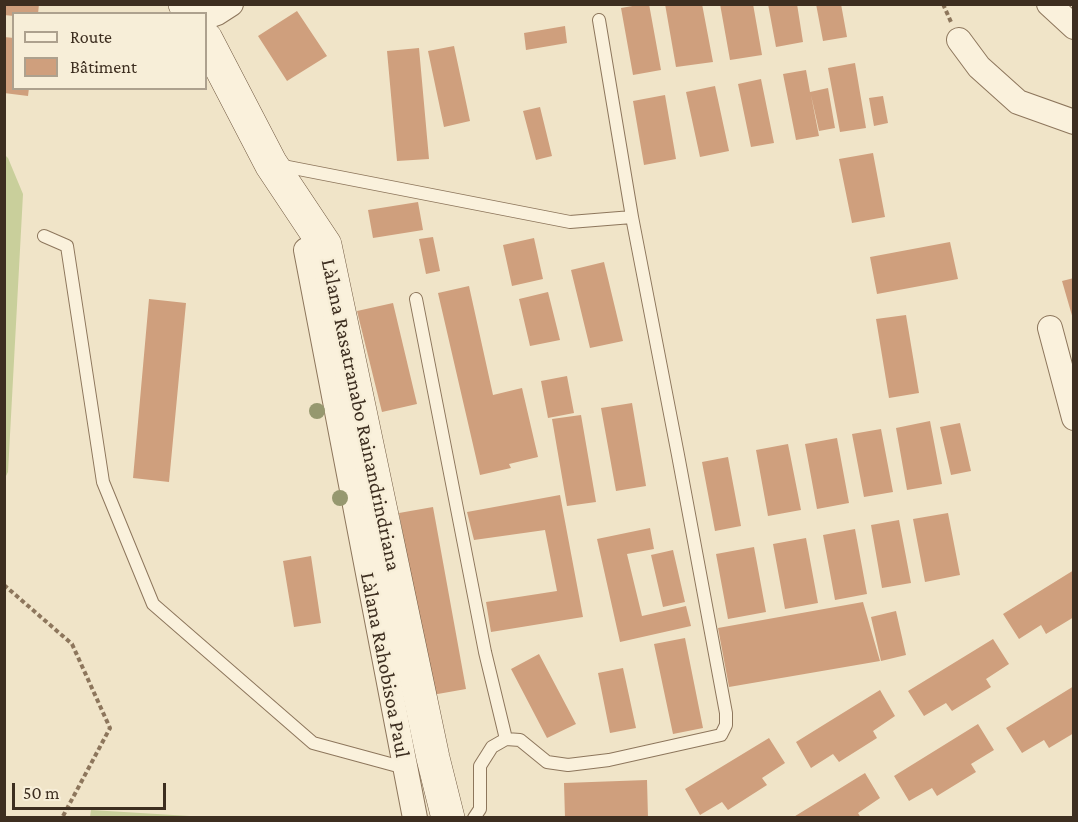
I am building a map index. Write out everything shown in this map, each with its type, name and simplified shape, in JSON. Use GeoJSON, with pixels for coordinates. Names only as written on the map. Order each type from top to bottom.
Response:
{"type":"FeatureCollection","features":[{"type":"Feature","properties":{"kind":"street"},"geometry":{"type":"LineString","coordinates":[[207,17],[231,4]]}},
{"type":"Feature","properties":{"kind":"street"},"geometry":{"type":"LineString","coordinates":[[1049,4],[1074,27]]}},
{"type":"Feature","properties":{"kind":"street"},"geometry":{"type":"LineString","coordinates":[[959,40],[979,67],[1018,102],[1074,122]]}},
{"type":"Feature","properties":{"kind":"street","name":"Làlana Rasatranabo Rainandrindriana"},"geometry":{"type":"LineString","coordinates":[[207,41],[271,164],[325,245],[433,758],[448,818]]}},
{"type":"Feature","properties":{"kind":"street","name":"Làlana Rahobisoa Paul"},"geometry":{"type":"LineString","coordinates":[[325,245],[306,250],[415,818]]}},
{"type":"Feature","properties":{"kind":"street"},"geometry":{"type":"LineString","coordinates":[[1050,328],[1074,418]]}},
{"type":"Feature","properties":{"kind":"lane"},"geometry":{"type":"LineString","coordinates":[[474,818],[480,809],[480,766],[492,747],[506,739],[520,740],[547,762],[568,765],[609,760],[720,735],[726,725],[726,713],[632,217],[599,20]]}},
{"type":"Feature","properties":{"kind":"lane"},"geometry":{"type":"LineString","coordinates":[[271,164],[570,222],[632,217]]}},
{"type":"Feature","properties":{"kind":"lane"},"geometry":{"type":"LineString","coordinates":[[44,236],[67,246],[103,482],[153,604],[313,743],[405,768]]}},
{"type":"Feature","properties":{"kind":"lane"},"geometry":{"type":"LineString","coordinates":[[416,299],[485,651],[506,739]]}},
{"type":"Feature","properties":{"kind":"path"},"geometry":{"type":"LineString","coordinates":[[4,585],[72,644],[110,728],[62,818]]}},
{"type":"Feature","properties":{"kind":"green space"},"geometry":{"type":"Polygon","coordinates":[[[5,155],[23,194],[8,472],[5,478],[5,155]]]}},
{"type":"Feature","properties":{"kind":"green space"},"geometry":{"type":"Polygon","coordinates":[[[91,810],[206,817],[90,817],[91,810]]]}},
{"type":"Feature","properties":{"kind":"building"},"geometry":{"type":"Polygon","coordinates":[[[4,4],[39,4],[38,12],[12,12],[12,16],[4,15],[4,4]]]}},
{"type":"Feature","properties":{"kind":"building"},"geometry":{"type":"Polygon","coordinates":[[[649,4],[661,70],[633,75],[621,8],[649,4]]]}},
{"type":"Feature","properties":{"kind":"building"},"geometry":{"type":"Polygon","coordinates":[[[665,4],[702,4],[713,62],[676,67],[665,4]]]}},
{"type":"Feature","properties":{"kind":"building"},"geometry":{"type":"Polygon","coordinates":[[[720,4],[753,4],[762,55],[730,60],[720,4]]]}},
{"type":"Feature","properties":{"kind":"building"},"geometry":{"type":"Polygon","coordinates":[[[768,4],[797,4],[803,42],[776,47],[768,4]]]}},
{"type":"Feature","properties":{"kind":"building"},"geometry":{"type":"Polygon","coordinates":[[[816,4],[841,4],[847,37],[823,41],[816,4]]]}},
{"type":"Feature","properties":{"kind":"building"},"geometry":{"type":"Polygon","coordinates":[[[297,11],[327,56],[287,81],[258,36],[297,11]]]}},
{"type":"Feature","properties":{"kind":"building"},"geometry":{"type":"Polygon","coordinates":[[[565,26],[567,43],[526,50],[524,33],[565,26]]]}},
{"type":"Feature","properties":{"kind":"building"},"geometry":{"type":"Polygon","coordinates":[[[4,37],[12,38],[12,90],[29,90],[28,96],[4,93],[4,37]]]}},
{"type":"Feature","properties":{"kind":"building"},"geometry":{"type":"Polygon","coordinates":[[[454,46],[470,121],[444,127],[428,51],[454,46]]]}},
{"type":"Feature","properties":{"kind":"building"},"geometry":{"type":"Polygon","coordinates":[[[419,48],[429,159],[397,161],[387,51],[419,48]]]}},
{"type":"Feature","properties":{"kind":"building"},"geometry":{"type":"Polygon","coordinates":[[[855,63],[866,128],[840,132],[828,68],[855,63]]]}},
{"type":"Feature","properties":{"kind":"building"},"geometry":{"type":"Polygon","coordinates":[[[806,70],[810,92],[828,88],[835,128],[819,131],[811,95],[819,136],[796,140],[783,74],[806,70]]]}},
{"type":"Feature","properties":{"kind":"building"},"geometry":{"type":"Polygon","coordinates":[[[761,79],[774,143],[751,147],[738,84],[761,79]]]}},
{"type":"Feature","properties":{"kind":"building"},"geometry":{"type":"Polygon","coordinates":[[[715,86],[729,151],[700,157],[686,92],[715,86]]]}},
{"type":"Feature","properties":{"kind":"building"},"geometry":{"type":"Polygon","coordinates":[[[665,95],[676,159],[644,165],[633,101],[665,95]]]}},
{"type":"Feature","properties":{"kind":"building"},"geometry":{"type":"Polygon","coordinates":[[[883,96],[888,123],[874,126],[869,98],[883,96]]]}},
{"type":"Feature","properties":{"kind":"building"},"geometry":{"type":"Polygon","coordinates":[[[540,107],[552,156],[536,160],[523,111],[540,107]]]}},
{"type":"Feature","properties":{"kind":"building"},"geometry":{"type":"Polygon","coordinates":[[[873,153],[885,217],[852,223],[839,159],[873,153]]]}},
{"type":"Feature","properties":{"kind":"building"},"geometry":{"type":"Polygon","coordinates":[[[418,202],[423,230],[373,238],[368,210],[418,202]]]}},
{"type":"Feature","properties":{"kind":"building"},"geometry":{"type":"Polygon","coordinates":[[[433,237],[440,271],[426,274],[419,239],[433,237]]]}},
{"type":"Feature","properties":{"kind":"building"},"geometry":{"type":"Polygon","coordinates":[[[534,238],[543,279],[512,286],[503,245],[534,238]]]}},
{"type":"Feature","properties":{"kind":"building"},"geometry":{"type":"Polygon","coordinates":[[[950,242],[958,279],[877,294],[870,257],[950,242]]]}},
{"type":"Feature","properties":{"kind":"building"},"geometry":{"type":"Polygon","coordinates":[[[604,262],[623,341],[590,348],[571,270],[604,262]]]}},
{"type":"Feature","properties":{"kind":"building"},"geometry":{"type":"Polygon","coordinates":[[[1074,278],[1074,319],[1073,319],[1062,281],[1074,278]]]}},
{"type":"Feature","properties":{"kind":"building"},"geometry":{"type":"Polygon","coordinates":[[[469,286],[493,395],[522,388],[538,457],[509,464],[511,468],[480,475],[438,293],[469,286]]]}},
{"type":"Feature","properties":{"kind":"building"},"geometry":{"type":"Polygon","coordinates":[[[548,292],[560,340],[530,346],[519,299],[548,292]]]}},
{"type":"Feature","properties":{"kind":"building"},"geometry":{"type":"Polygon","coordinates":[[[149,299],[186,303],[169,482],[133,478],[149,299]]]}},
{"type":"Feature","properties":{"kind":"building"},"geometry":{"type":"Polygon","coordinates":[[[393,303],[417,404],[382,412],[357,311],[393,303]]]}},
{"type":"Feature","properties":{"kind":"building"},"geometry":{"type":"Polygon","coordinates":[[[906,315],[919,393],[889,398],[876,319],[906,315]]]}},
{"type":"Feature","properties":{"kind":"building"},"geometry":{"type":"Polygon","coordinates":[[[567,376],[574,413],[548,418],[541,381],[567,376]]]}},
{"type":"Feature","properties":{"kind":"building"},"geometry":{"type":"Polygon","coordinates":[[[632,403],[646,486],[616,491],[601,408],[632,403]]]}},
{"type":"Feature","properties":{"kind":"building"},"geometry":{"type":"Polygon","coordinates":[[[581,415],[596,502],[567,506],[552,419],[581,415]]]}},
{"type":"Feature","properties":{"kind":"building"},"geometry":{"type":"Polygon","coordinates":[[[930,421],[942,484],[907,490],[896,428],[930,421]]]}},
{"type":"Feature","properties":{"kind":"building"},"geometry":{"type":"Polygon","coordinates":[[[960,423],[971,471],[951,475],[940,427],[960,423]]]}},
{"type":"Feature","properties":{"kind":"building"},"geometry":{"type":"Polygon","coordinates":[[[881,429],[893,492],[864,497],[852,434],[881,429]]]}},
{"type":"Feature","properties":{"kind":"building"},"geometry":{"type":"Polygon","coordinates":[[[837,438],[849,503],[817,509],[805,444],[837,438]]]}},
{"type":"Feature","properties":{"kind":"building"},"geometry":{"type":"Polygon","coordinates":[[[788,444],[801,510],[768,516],[756,450],[788,444]]]}},
{"type":"Feature","properties":{"kind":"building"},"geometry":{"type":"Polygon","coordinates":[[[728,457],[741,526],[715,531],[702,462],[728,457]]]}},
{"type":"Feature","properties":{"kind":"building"},"geometry":{"type":"Polygon","coordinates":[[[560,495],[583,617],[491,632],[486,602],[557,591],[545,530],[474,540],[467,512],[560,495]]]}},
{"type":"Feature","properties":{"kind":"building"},"geometry":{"type":"Polygon","coordinates":[[[433,507],[466,689],[432,695],[399,513],[433,507]]]}},
{"type":"Feature","properties":{"kind":"building"},"geometry":{"type":"Polygon","coordinates":[[[948,513],[960,575],[925,582],[913,519],[948,513]]]}},
{"type":"Feature","properties":{"kind":"building"},"geometry":{"type":"Polygon","coordinates":[[[899,520],[911,583],[882,588],[871,525],[899,520]]]}},
{"type":"Feature","properties":{"kind":"building"},"geometry":{"type":"Polygon","coordinates":[[[650,528],[654,549],[627,554],[642,616],[686,606],[691,626],[620,642],[597,539],[650,528]]]}},
{"type":"Feature","properties":{"kind":"building"},"geometry":{"type":"Polygon","coordinates":[[[855,529],[867,594],[835,600],[823,535],[855,529]]]}},
{"type":"Feature","properties":{"kind":"building"},"geometry":{"type":"Polygon","coordinates":[[[806,538],[818,603],[785,609],[773,544],[806,538]]]}},
{"type":"Feature","properties":{"kind":"building"},"geometry":{"type":"Polygon","coordinates":[[[754,547],[766,612],[728,619],[716,554],[754,547]]]}},
{"type":"Feature","properties":{"kind":"building"},"geometry":{"type":"Polygon","coordinates":[[[673,550],[685,602],[663,607],[651,555],[673,550]]]}},
{"type":"Feature","properties":{"kind":"building"},"geometry":{"type":"Polygon","coordinates":[[[311,556],[321,623],[294,627],[283,561],[311,556]]]}},
{"type":"Feature","properties":{"kind":"building"},"geometry":{"type":"Polygon","coordinates":[[[1074,570],[1074,617],[1046,634],[1041,625],[1019,639],[1003,614],[1074,570]]]}},
{"type":"Feature","properties":{"kind":"building"},"geometry":{"type":"Polygon","coordinates":[[[863,602],[880,661],[729,687],[718,628],[863,602]]]}},
{"type":"Feature","properties":{"kind":"building"},"geometry":{"type":"Polygon","coordinates":[[[896,611],[906,655],[881,661],[871,617],[896,611]]]}},
{"type":"Feature","properties":{"kind":"building"},"geometry":{"type":"Polygon","coordinates":[[[685,638],[703,728],[673,734],[654,644],[685,638]]]}},
{"type":"Feature","properties":{"kind":"building"},"geometry":{"type":"Polygon","coordinates":[[[993,639],[1009,664],[986,679],[991,687],[952,711],[946,703],[924,716],[908,691],[993,639]]]}},
{"type":"Feature","properties":{"kind":"building"},"geometry":{"type":"Polygon","coordinates":[[[539,654],[576,724],[547,738],[511,669],[539,654]]]}},
{"type":"Feature","properties":{"kind":"building"},"geometry":{"type":"Polygon","coordinates":[[[623,668],[636,728],[610,733],[598,673],[623,668]]]}},
{"type":"Feature","properties":{"kind":"building"},"geometry":{"type":"Polygon","coordinates":[[[1074,686],[1074,733],[1049,748],[1044,740],[1022,753],[1006,728],[1074,686]]]}},
{"type":"Feature","properties":{"kind":"building"},"geometry":{"type":"Polygon","coordinates":[[[880,690],[895,716],[873,731],[877,738],[839,762],[833,754],[811,768],[796,742],[880,690]]]}},
{"type":"Feature","properties":{"kind":"building"},"geometry":{"type":"Polygon","coordinates":[[[978,724],[994,750],[971,764],[976,772],[937,796],[932,788],[909,801],[894,776],[978,724]]]}},
{"type":"Feature","properties":{"kind":"building"},"geometry":{"type":"Polygon","coordinates":[[[769,738],[785,763],[762,778],[767,785],[728,810],[722,802],[700,815],[685,789],[769,738]]]}},
{"type":"Feature","properties":{"kind":"building"},"geometry":{"type":"Polygon","coordinates":[[[865,773],[880,798],[858,813],[861,818],[792,818],[865,773]]]}},
{"type":"Feature","properties":{"kind":"building"},"geometry":{"type":"Polygon","coordinates":[[[647,780],[648,818],[565,818],[564,783],[647,780]]]}}]}
